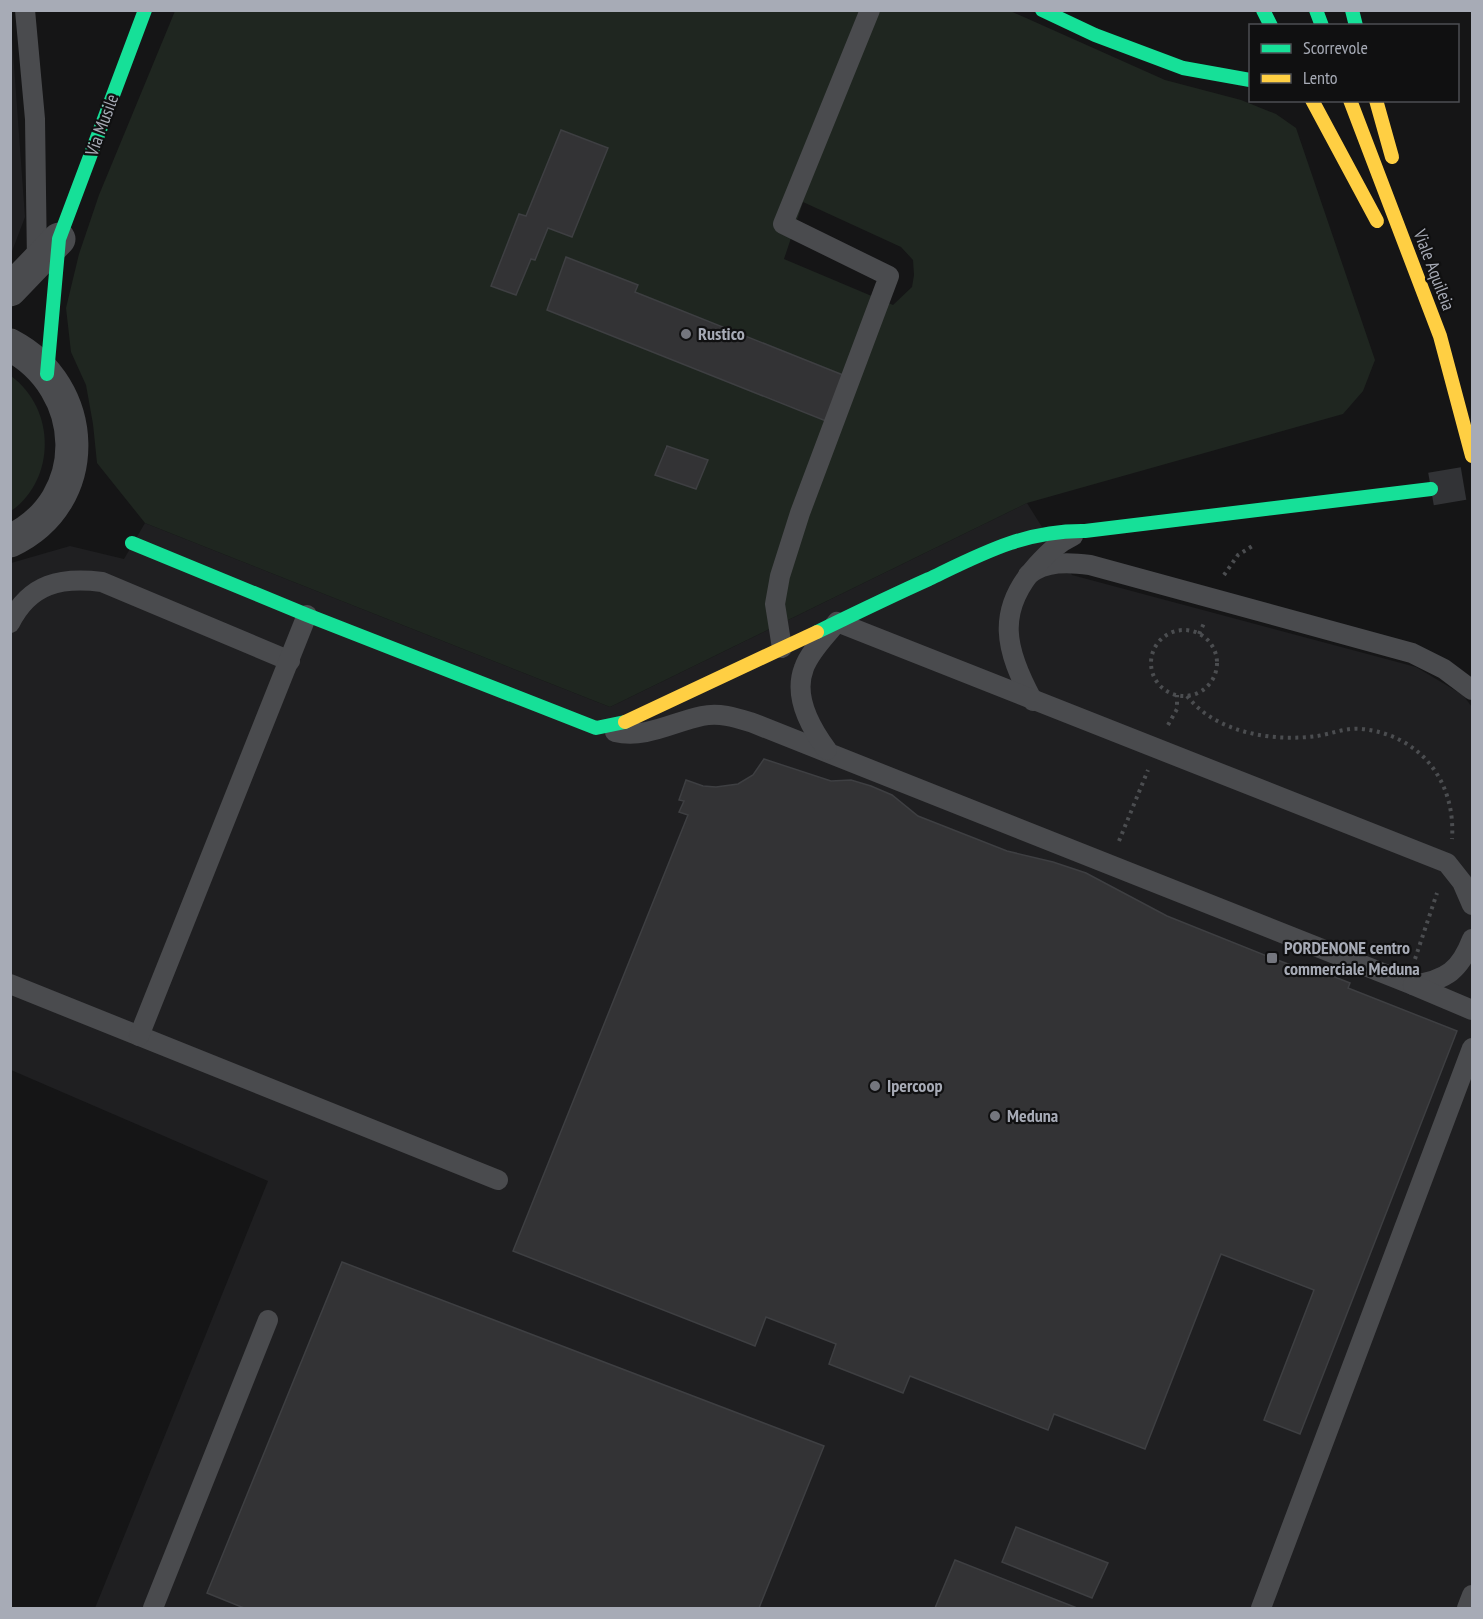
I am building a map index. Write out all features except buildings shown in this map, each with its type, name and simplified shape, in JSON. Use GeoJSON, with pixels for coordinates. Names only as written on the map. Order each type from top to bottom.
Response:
{"type":"FeatureCollection","features":[{"type":"Feature","properties":{"kind":"street","name":"Via Musile"},"geometry":{"type":"LineString","coordinates":[[48,374],[48,251],[144,10]]}},
{"type":"Feature","properties":{"kind":"street"},"geometry":{"type":"LineString","coordinates":[[1042,10],[1095,35],[1183,68],[1249,80]]}},
{"type":"Feature","properties":{"kind":"street"},"geometry":{"type":"LineString","coordinates":[[1263,10],[1270,24]]}},
{"type":"Feature","properties":{"kind":"street"},"geometry":{"type":"LineString","coordinates":[[1313,102],[1440,336]]}},
{"type":"Feature","properties":{"kind":"street","name":"Viale Aquileia"},"geometry":{"type":"LineString","coordinates":[[1351,102],[1440,336],[1473,456]]}},
{"type":"Feature","properties":{"kind":"street"},"geometry":{"type":"LineString","coordinates":[[1377,102],[1395,168]]}},
{"type":"Feature","properties":{"kind":"street"},"geometry":{"type":"LineString","coordinates":[[1404,201],[1440,336]]}},
{"type":"Feature","properties":{"kind":"street","name":"Via Musile"},"geometry":{"type":"LineString","coordinates":[[10,290],[48,251]]}},
{"type":"Feature","properties":{"kind":"street"},"geometry":{"type":"LineString","coordinates":[[10,345],[31,358],[48,374],[62,397],[69,416],[72,436],[70,464],[64,486],[52,507],[32,528],[10,541]]}},
{"type":"Feature","properties":{"kind":"street"},"geometry":{"type":"LineString","coordinates":[[132,543],[307,615],[596,728],[621,724],[1011,541],[1031,535],[1085,531],[1431,489]]}},
{"type":"Feature","properties":{"kind":"lane"},"geometry":{"type":"LineString","coordinates":[[25,10],[48,251]]}},
{"type":"Feature","properties":{"kind":"lane"},"geometry":{"type":"LineString","coordinates":[[782,648],[775,604],[780,576],[800,513],[889,276],[783,224],[870,10]]}},
{"type":"Feature","properties":{"kind":"lane"},"geometry":{"type":"LineString","coordinates":[[1033,700],[1015,666],[1009,636],[1011,609],[1021,584],[1028,575],[1058,544],[1085,531]]}},
{"type":"Feature","properties":{"kind":"lane"},"geometry":{"type":"LineString","coordinates":[[1028,575],[1037,568],[1049,565],[1076,563],[1089,565],[1412,653],[1444,669],[1473,690]]}},
{"type":"Feature","properties":{"kind":"lane"},"geometry":{"type":"LineString","coordinates":[[10,623],[24,601],[37,590],[77,579],[102,582],[290,661]]}},
{"type":"Feature","properties":{"kind":"lane"},"geometry":{"type":"LineString","coordinates":[[139,1036],[307,615]]}},
{"type":"Feature","properties":{"kind":"lane"},"geometry":{"type":"LineString","coordinates":[[827,750],[807,717],[800,691],[800,679],[804,666],[812,653],[837,622],[1473,872]]}},
{"type":"Feature","properties":{"kind":"lane"},"geometry":{"type":"LineString","coordinates":[[596,728],[619,733],[650,732],[703,715],[717,714],[753,723],[827,750],[1473,1010]]}},
{"type":"Feature","properties":{"kind":"lane"},"geometry":{"type":"LineString","coordinates":[[1447,863],[1462,882],[1473,905]]}},
{"type":"Feature","properties":{"kind":"lane"},"geometry":{"type":"LineString","coordinates":[[1413,985],[1450,973],[1465,956],[1473,939]]}},
{"type":"Feature","properties":{"kind":"lane"},"geometry":{"type":"LineString","coordinates":[[10,984],[498,1180]]}},
{"type":"Feature","properties":{"kind":"lane"},"geometry":{"type":"LineString","coordinates":[[1261,1608],[1473,1048]]}},
{"type":"Feature","properties":{"kind":"lane"},"geometry":{"type":"LineString","coordinates":[[1450,1108],[1465,1096],[1473,1094]]}},
{"type":"Feature","properties":{"kind":"lane"},"geometry":{"type":"LineString","coordinates":[[153,1608],[268,1320]]}},
{"type":"Feature","properties":{"kind":"lane"},"geometry":{"type":"LineString","coordinates":[[1467,1608],[1473,1595]]}},
{"type":"Feature","properties":{"kind":"path"},"geometry":{"type":"LineString","coordinates":[[1199,634],[1222,578],[1238,555],[1258,543]]}},
{"type":"Feature","properties":{"kind":"path"},"geometry":{"type":"LineString","coordinates":[[1189,630],[1199,634],[1208,640],[1217,658],[1213,679],[1206,687],[1188,696],[1166,691],[1158,684],[1151,663],[1158,642],[1167,634],[1177,631],[1189,630]]}},
{"type":"Feature","properties":{"kind":"path"},"geometry":{"type":"LineString","coordinates":[[1110,864],[1163,732],[1177,709],[1177,695]]}},
{"type":"Feature","properties":{"kind":"shaded area"},"geometry":{"type":"Polygon","coordinates":[[[1008,10],[1165,80],[1241,100],[1276,114],[1296,128],[1375,360],[1363,391],[1343,414],[1027,503],[610,707],[145,523],[97,463],[86,385],[71,352],[66,308],[79,254],[99,195],[175,11],[1008,10]],[[561,130],[526,216],[519,214],[491,286],[516,295],[531,259],[548,228],[572,237],[607,147],[561,130]],[[803,202],[784,259],[893,305],[912,287],[913,260],[901,247],[803,202]],[[566,257],[547,309],[826,421],[843,375],[635,292],[637,285],[566,257]],[[666,446],[655,475],[707,460],[666,446]]]}},
{"type":"Feature","properties":{"kind":"shaded area"},"geometry":{"type":"Polygon","coordinates":[[[11,24],[25,217],[10,254],[11,24]]]}},
{"type":"Feature","properties":{"kind":"shaded area"},"geometry":{"type":"Polygon","coordinates":[[[11,376],[26,390],[36,407],[43,425],[45,444],[43,463],[36,481],[26,497],[11,511],[11,376]]]}},
{"type":"Feature","properties":{"kind":"shaded area"},"geometry":{"type":"Polygon","coordinates":[[[1027,503],[1072,575],[1416,667],[1463,695],[1472,707],[1472,1608],[95,1608],[268,1181],[11,1070],[11,563],[70,546],[124,559],[145,523],[610,707],[1027,503]]]}},
{"type":"Feature","properties":{"kind":"tunnel"},"geometry":{"type":"LineString","coordinates":[[1431,489],[1472,482]]}},
{"type":"Feature","properties":{"kind":"traffic: fast"},"geometry":{"type":"LineString","coordinates":[[47,374],[59,239],[145,10]]}},
{"type":"Feature","properties":{"kind":"traffic: fast"},"geometry":{"type":"LineString","coordinates":[[1042,10],[1095,35],[1183,68],[1249,80]]}},
{"type":"Feature","properties":{"kind":"traffic: fast"},"geometry":{"type":"LineString","coordinates":[[1263,10],[1270,24]]}},
{"type":"Feature","properties":{"kind":"traffic: fast"},"geometry":{"type":"LineString","coordinates":[[1316,10],[1321,24]]}},
{"type":"Feature","properties":{"kind":"traffic: fast"},"geometry":{"type":"LineString","coordinates":[[1352,10],[1356,24]]}},
{"type":"Feature","properties":{"kind":"traffic: fast"},"geometry":{"type":"LineString","coordinates":[[817,632],[985,553],[1023,539],[1063,532],[1431,489]]}},
{"type":"Feature","properties":{"kind":"traffic: fast"},"geometry":{"type":"LineString","coordinates":[[132,543],[307,615],[596,728],[625,722]]}},
{"type":"Feature","properties":{"kind":"traffic: slow"},"geometry":{"type":"LineString","coordinates":[[1313,102],[1377,221]]}},
{"type":"Feature","properties":{"kind":"traffic: slow"},"geometry":{"type":"LineString","coordinates":[[1351,102],[1440,336],[1472,456]]}},
{"type":"Feature","properties":{"kind":"traffic: slow"},"geometry":{"type":"LineString","coordinates":[[1377,102],[1392,157]]}},
{"type":"Feature","properties":{"kind":"traffic: slow"},"geometry":{"type":"LineString","coordinates":[[625,722],[817,632]]}},
{"type":"Feature","properties":{"kind":"place","name":"Rustico"},"geometry":{"type":"Point","coordinates":[686,334]}},
{"type":"Feature","properties":{"kind":"place","name":"PORDENONE centro commerciale Meduna"},"geometry":{"type":"Point","coordinates":[1272,958]}},
{"type":"Feature","properties":{"kind":"place","name":"Ipercoop"},"geometry":{"type":"Point","coordinates":[875,1086]}},
{"type":"Feature","properties":{"kind":"place","name":"Meduna"},"geometry":{"type":"Point","coordinates":[995,1116]}}]}
